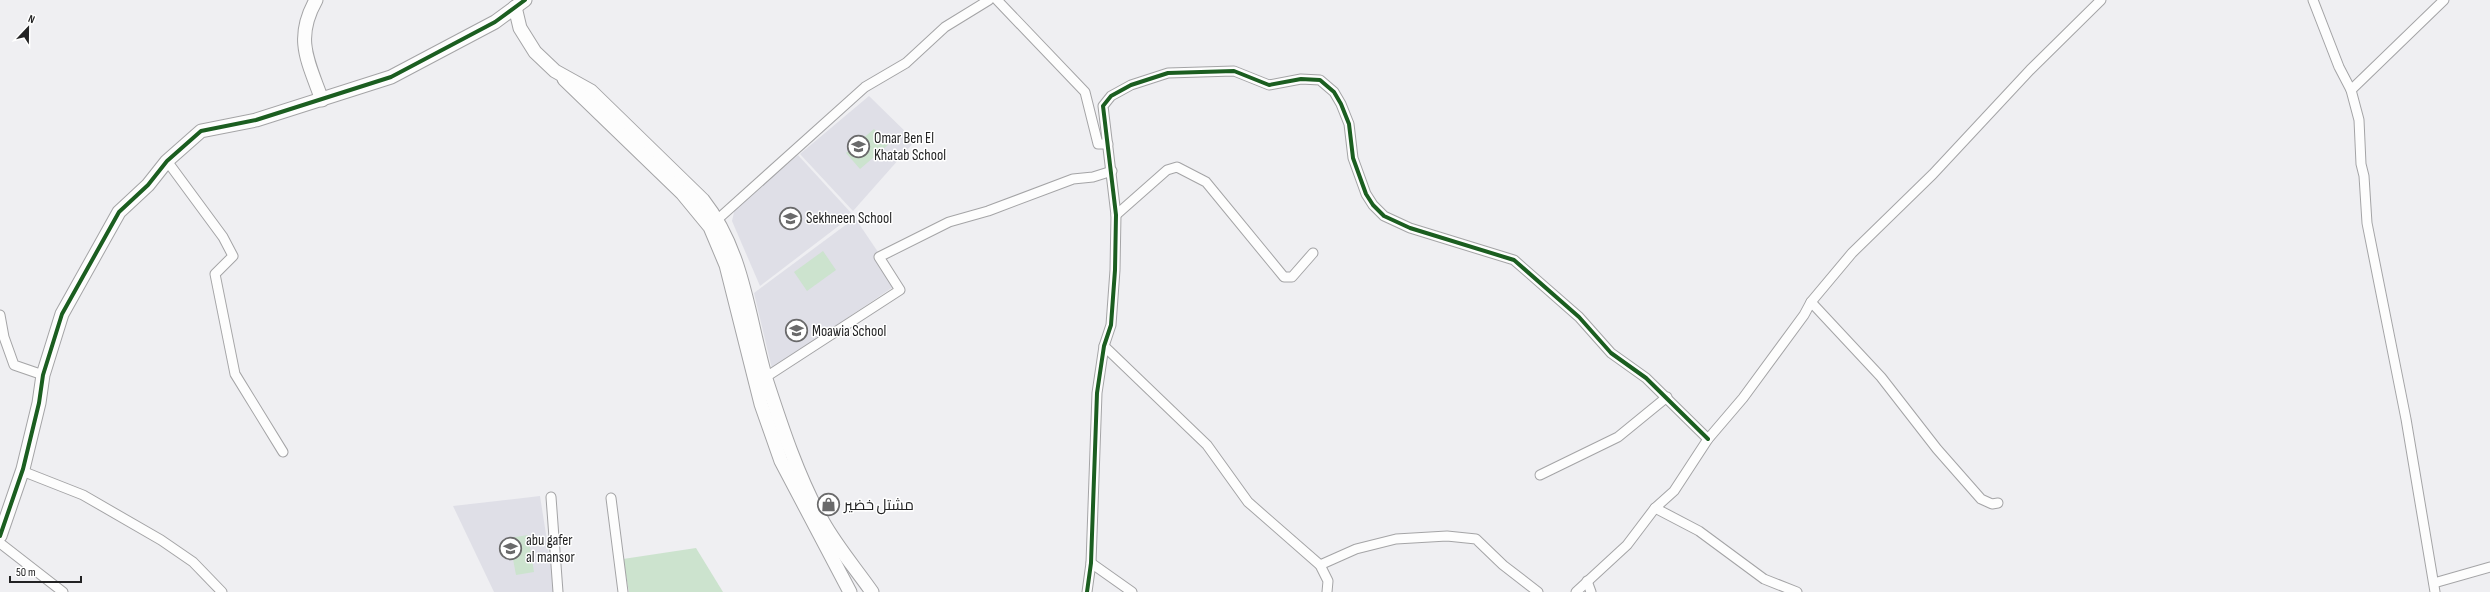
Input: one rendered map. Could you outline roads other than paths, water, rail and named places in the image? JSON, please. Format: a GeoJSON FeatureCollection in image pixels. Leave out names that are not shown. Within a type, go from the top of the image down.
{"type":"FeatureCollection","features":[{"type":"Feature","properties":{"kind":"main road"},"geometry":{"type":"LineString","coordinates":[[316,0],[306,19],[304,42],[322,100]]}},
{"type":"Feature","properties":{"kind":"main road"},"geometry":{"type":"LineString","coordinates":[[0,536],[22,470],[39,403],[43,375],[62,314],[119,212],[148,185],[167,161],[201,131],[256,120],[391,77],[495,22],[517,2]]}},
{"type":"Feature","properties":{"kind":"main road"},"geometry":{"type":"LineString","coordinates":[[517,2],[520,28],[526,40],[535,52],[561,75],[568,84],[682,193],[710,227],[726,265],[761,404],[781,461],[850,592]]}},
{"type":"Feature","properties":{"kind":"main road"},"geometry":{"type":"LineString","coordinates":[[561,75],[591,91],[703,200],[718,219],[737,261],[766,376],[790,450],[804,485],[836,543],[872,592]]}},
{"type":"Feature","properties":{"kind":"street"},"geometry":{"type":"LineString","coordinates":[[718,219],[865,87],[906,63],[945,27],[989,0]]}},
{"type":"Feature","properties":{"kind":"street"},"geometry":{"type":"LineString","coordinates":[[997,0],[1085,92],[1098,144],[1108,144]]}},
{"type":"Feature","properties":{"kind":"street"},"geometry":{"type":"LineString","coordinates":[[1576,592],[1627,546],[1655,508],[1674,491],[1708,439],[1743,398],[1804,315],[1811,302],[1852,254],[1933,174],[2030,70],[2101,0]]}},
{"type":"Feature","properties":{"kind":"street"},"geometry":{"type":"LineString","coordinates":[[2313,0],[2339,67],[2351,90],[2359,120],[2361,164],[2364,176],[2367,223],[2406,414],[2435,587],[2490,567]]}},
{"type":"Feature","properties":{"kind":"street"},"geometry":{"type":"LineString","coordinates":[[2351,90],[2444,0]]}},
{"type":"Feature","properties":{"kind":"street"},"geometry":{"type":"LineString","coordinates":[[1087,592],[1091,563],[1097,393],[1104,346],[1111,325],[1116,215],[1112,171],[1103,106],[1111,96],[1148,78],[1168,73],[1234,71],[1269,85],[1301,79],[1320,80],[1334,92],[1341,104],[1349,124],[1353,158],[1366,194],[1373,206],[1384,216],[1410,228],[1514,260],[1580,317],[1611,353],[1646,378],[1667,397],[1708,439]]}},
{"type":"Feature","properties":{"kind":"street"},"geometry":{"type":"LineString","coordinates":[[167,161],[223,237],[233,256],[215,274],[235,374],[283,452]]}},
{"type":"Feature","properties":{"kind":"street"},"geometry":{"type":"LineString","coordinates":[[1116,215],[1167,170],[1177,167],[1206,182],[1284,277],[1292,277],[1313,254]]}},
{"type":"Feature","properties":{"kind":"street"},"geometry":{"type":"LineString","coordinates":[[766,376],[900,290],[879,257],[949,222],[988,211],[1073,179],[1093,177],[1112,171]]}},
{"type":"Feature","properties":{"kind":"street"},"geometry":{"type":"LineString","coordinates":[[1811,302],[1881,377],[1937,449],[1981,499],[1992,504],[1998,503]]}},
{"type":"Feature","properties":{"kind":"street"},"geometry":{"type":"LineString","coordinates":[[0,315],[4,337],[14,366],[43,375]]}},
{"type":"Feature","properties":{"kind":"street"},"geometry":{"type":"LineString","coordinates":[[1104,346],[1208,445],[1248,502],[1320,565],[1328,581],[1328,592]]}},
{"type":"Feature","properties":{"kind":"street"},"geometry":{"type":"LineString","coordinates":[[1540,476],[1618,437],[1667,397]]}},
{"type":"Feature","properties":{"kind":"street"},"geometry":{"type":"LineString","coordinates":[[22,470],[83,495],[161,540],[193,562],[222,592]]}},
{"type":"Feature","properties":{"kind":"street"},"geometry":{"type":"LineString","coordinates":[[551,497],[558,592]]}},
{"type":"Feature","properties":{"kind":"street"},"geometry":{"type":"LineString","coordinates":[[612,498],[623,592]]}},
{"type":"Feature","properties":{"kind":"street"},"geometry":{"type":"LineString","coordinates":[[1655,508],[1699,531],[1764,579],[1797,592]]}},
{"type":"Feature","properties":{"kind":"street"},"geometry":{"type":"LineString","coordinates":[[1320,565],[1356,549],[1396,540],[1447,536],[1476,539],[1503,565],[1538,592]]}},
{"type":"Feature","properties":{"kind":"street"},"geometry":{"type":"LineString","coordinates":[[0,543],[63,592]]}},
{"type":"Feature","properties":{"kind":"street"},"geometry":{"type":"LineString","coordinates":[[1091,563],[1132,592]]}},
{"type":"Feature","properties":{"kind":"street"},"geometry":{"type":"LineString","coordinates":[[1587,581],[1591,592]]}},
{"type":"Feature","properties":{"kind":"place","name":"Omar Ben El Khatab School"},"geometry":{"type":"Point","coordinates":[859,147]}},
{"type":"Feature","properties":{"kind":"place","name":"Sekhneen School"},"geometry":{"type":"Point","coordinates":[791,218]}},
{"type":"Feature","properties":{"kind":"place","name":"Moawia School"},"geometry":{"type":"Point","coordinates":[796,331]}},
{"type":"Feature","properties":{"kind":"place","name":"مشتل خضير"},"geometry":{"type":"Point","coordinates":[828,505]}},
{"type":"Feature","properties":{"kind":"place","name":"abu gafer al mansor"},"geometry":{"type":"Point","coordinates":[511,549]}}]}
